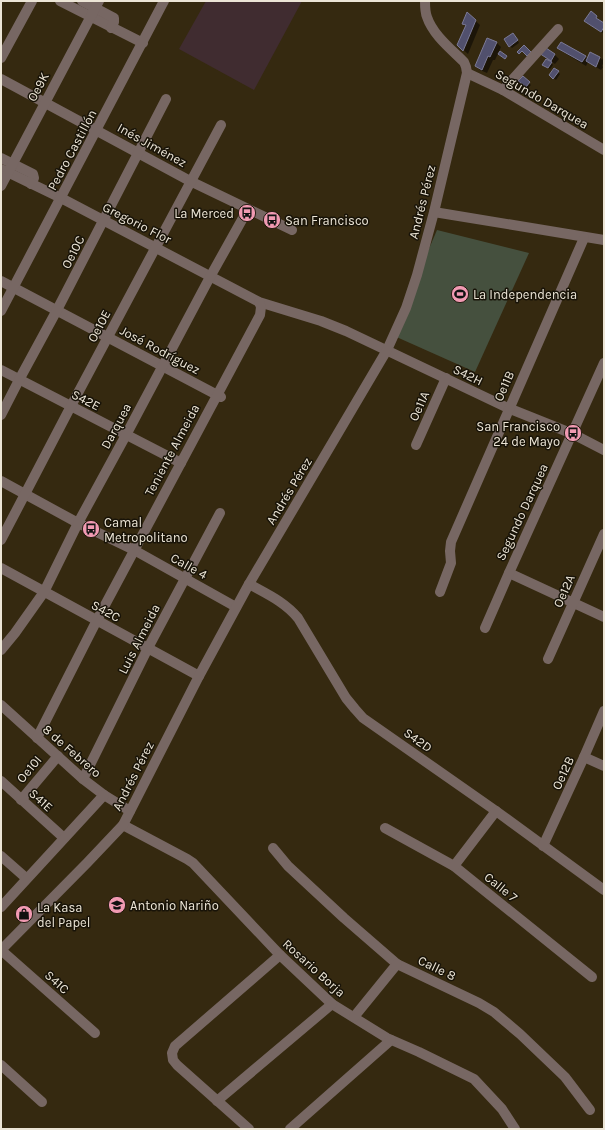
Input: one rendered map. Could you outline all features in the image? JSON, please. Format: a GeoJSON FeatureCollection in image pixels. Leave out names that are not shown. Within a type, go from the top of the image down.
{"type":"FeatureCollection","features":[{"type":"Feature","properties":{"kind":"street"},"geometry":{"type":"LineString","coordinates":[[1,58],[32,1]]}},
{"type":"Feature","properties":{"kind":"street"},"geometry":{"type":"LineString","coordinates":[[82,1],[97,4],[114,18],[111,28]]}},
{"type":"Feature","properties":{"kind":"street","name":"Pedro Castillón"},"geometry":{"type":"LineString","coordinates":[[1,311],[164,1]]}},
{"type":"Feature","properties":{"kind":"street"},"geometry":{"type":"LineString","coordinates":[[425,1],[426,16],[429,22],[441,39],[464,62],[466,73]]}},
{"type":"Feature","properties":{"kind":"street"},"geometry":{"type":"LineString","coordinates":[[65,2],[90,17],[143,43]]}},
{"type":"Feature","properties":{"kind":"street","name":"Oe9K"},"geometry":{"type":"LineString","coordinates":[[1,186],[7,169],[45,102],[97,4]]}},
{"type":"Feature","properties":{"kind":"street"},"geometry":{"type":"LineString","coordinates":[[503,90],[558,29]]}},
{"type":"Feature","properties":{"kind":"street","name":"Segundo Darquea"},"geometry":{"type":"LineString","coordinates":[[466,73],[503,90],[604,150]]}},
{"type":"Feature","properties":{"kind":"street","name":"Andrés Pérez"},"geometry":{"type":"LineString","coordinates":[[2,947],[87,863],[123,824],[236,607],[387,350],[406,308],[417,275],[434,212],[466,73]]}},
{"type":"Feature","properties":{"kind":"street","name":"Inés Jiménez"},"geometry":{"type":"LineString","coordinates":[[1,79],[190,181],[292,230]]}},
{"type":"Feature","properties":{"kind":"street","name":"Oe10C"},"geometry":{"type":"LineString","coordinates":[[1,415],[166,99]]}},
{"type":"Feature","properties":{"kind":"street","name":"Oe10E"},"geometry":{"type":"LineString","coordinates":[[1,540],[221,125]]}},
{"type":"Feature","properties":{"kind":"street","name":"Gregorio Flor"},"geometry":{"type":"LineString","coordinates":[[1,158],[7,169],[32,184],[156,247],[259,302]]}},
{"type":"Feature","properties":{"kind":"street","name":"Darquea"},"geometry":{"type":"LineString","coordinates":[[1,650],[44,592],[78,523],[210,277],[248,210]]}},
{"type":"Feature","properties":{"kind":"street"},"geometry":{"type":"LineString","coordinates":[[434,212],[584,238],[604,240]]}},
{"type":"Feature","properties":{"kind":"street","name":"Oe11B"},"geometry":{"type":"LineString","coordinates":[[440,592],[451,563],[450,551],[452,542],[508,408],[584,238]]}},
{"type":"Feature","properties":{"kind":"street","name":"José Rodríguez"},"geometry":{"type":"LineString","coordinates":[[1,281],[219,396]]}},
{"type":"Feature","properties":{"kind":"street","name":"S42H"},"geometry":{"type":"LineString","coordinates":[[259,302],[321,321],[346,331],[508,408],[572,434],[604,450]]}},
{"type":"Feature","properties":{"kind":"street","name":"Teniente Almeida"},"geometry":{"type":"LineString","coordinates":[[37,738],[134,550],[219,396],[260,315],[261,307],[259,302]]}},
{"type":"Feature","properties":{"kind":"street","name":"Segundo Darquea"},"geometry":{"type":"LineString","coordinates":[[485,628],[604,363]]}},
{"type":"Feature","properties":{"kind":"street","name":"S42E"},"geometry":{"type":"LineString","coordinates":[[1,370],[181,463]]}},
{"type":"Feature","properties":{"kind":"street","name":"Oe11A"},"geometry":{"type":"LineString","coordinates":[[416,445],[446,378]]}},
{"type":"Feature","properties":{"kind":"street","name":"Calle 4"},"geometry":{"type":"LineString","coordinates":[[1,481],[78,523],[134,550],[236,607]]}},
{"type":"Feature","properties":{"kind":"street","name":"Luis Almeida"},"geometry":{"type":"LineString","coordinates":[[83,779],[148,648],[220,513]]}},
{"type":"Feature","properties":{"kind":"street","name":"Oe12A"},"geometry":{"type":"LineString","coordinates":[[548,659],[604,534]]}},
{"type":"Feature","properties":{"kind":"street","name":"S42C"},"geometry":{"type":"LineString","coordinates":[[1,568],[199,676]]}},
{"type":"Feature","properties":{"kind":"street"},"geometry":{"type":"LineString","coordinates":[[509,573],[604,617]]}},
{"type":"Feature","properties":{"kind":"street","name":"S42D"},"geometry":{"type":"LineString","coordinates":[[249,584],[284,603],[292,610],[346,698],[363,718],[496,811],[604,890]]}},
{"type":"Feature","properties":{"kind":"street","name":"8 de Febrero"},"geometry":{"type":"LineString","coordinates":[[1,705],[83,779],[104,795],[130,811]]}},
{"type":"Feature","properties":{"kind":"street","name":"Oe12B"},"geometry":{"type":"LineString","coordinates":[[543,846],[604,711]]}},
{"type":"Feature","properties":{"kind":"street","name":"Oe10I"},"geometry":{"type":"LineString","coordinates":[[21,800],[58,756]]}},
{"type":"Feature","properties":{"kind":"street"},"geometry":{"type":"LineString","coordinates":[[584,757],[604,766]]}},
{"type":"Feature","properties":{"kind":"street","name":"S41E"},"geometry":{"type":"LineString","coordinates":[[1,781],[64,838]]}},
{"type":"Feature","properties":{"kind":"street"},"geometry":{"type":"LineString","coordinates":[[1,906],[104,795]]}},
{"type":"Feature","properties":{"kind":"street"},"geometry":{"type":"LineString","coordinates":[[454,866],[496,811]]}},
{"type":"Feature","properties":{"kind":"street","name":"Rosario Borja"},"geometry":{"type":"LineString","coordinates":[[123,824],[193,863],[280,956],[332,1004],[391,1040],[474,1079],[502,1109],[515,1129]]}},
{"type":"Feature","properties":{"kind":"street","name":"Calle 7"},"geometry":{"type":"LineString","coordinates":[[385,828],[454,866],[592,977]]}},
{"type":"Feature","properties":{"kind":"street","name":"Calle 8"},"geometry":{"type":"LineString","coordinates":[[273,848],[288,866],[344,918],[397,964],[479,1003],[494,1012],[566,1077],[590,1110]]}},
{"type":"Feature","properties":{"kind":"street"},"geometry":{"type":"LineString","coordinates":[[1,856],[26,878]]}},
{"type":"Feature","properties":{"kind":"street","name":"S41C"},"geometry":{"type":"LineString","coordinates":[[2,947],[95,1033]]}},
{"type":"Feature","properties":{"kind":"street"},"geometry":{"type":"LineString","coordinates":[[249,1129],[177,1065],[173,1060],[172,1053],[175,1046],[280,956]]}},
{"type":"Feature","properties":{"kind":"street"},"geometry":{"type":"LineString","coordinates":[[354,1017],[397,964]]}},
{"type":"Feature","properties":{"kind":"street"},"geometry":{"type":"LineString","coordinates":[[217,1100],[332,1004]]}},
{"type":"Feature","properties":{"kind":"street"},"geometry":{"type":"LineString","coordinates":[[290,1129],[391,1040]]}},
{"type":"Feature","properties":{"kind":"street"},"geometry":{"type":"LineString","coordinates":[[1,1065],[42,1102]]}},
{"type":"Feature","properties":{"kind":"shaded area"},"geometry":{"type":"Polygon","coordinates":[[[206,1],[302,1],[254,90],[179,49],[206,1]]]}},
{"type":"Feature","properties":{"kind":"green space","name":"La Independencia"},"geometry":{"type":"Polygon","coordinates":[[[437,230],[529,253],[475,372],[392,335],[437,230]]]}},
{"type":"Feature","properties":{"kind":"building"},"geometry":{"type":"Polygon","coordinates":[[[591,11],[597,16],[596,18],[604,23],[604,27],[601,32],[584,21],[591,11]]]}},
{"type":"Feature","properties":{"kind":"building"},"geometry":{"type":"Polygon","coordinates":[[[467,12],[476,20],[463,51],[457,45],[466,25],[462,24],[467,12]]]}},
{"type":"Feature","properties":{"kind":"building"},"geometry":{"type":"Polygon","coordinates":[[[513,33],[518,40],[509,47],[504,39],[513,33]]]}},
{"type":"Feature","properties":{"kind":"building"},"geometry":{"type":"Polygon","coordinates":[[[487,38],[497,42],[490,57],[488,56],[482,70],[475,66],[487,38]]]}},
{"type":"Feature","properties":{"kind":"building"},"geometry":{"type":"Polygon","coordinates":[[[561,42],[586,56],[582,62],[557,48],[561,42]]]}},
{"type":"Feature","properties":{"kind":"building"},"geometry":{"type":"Polygon","coordinates":[[[524,45],[531,52],[527,56],[522,51],[519,54],[517,52],[524,45]]]}},
{"type":"Feature","properties":{"kind":"building"},"geometry":{"type":"Polygon","coordinates":[[[543,46],[555,54],[551,61],[539,53],[543,46]]]}},
{"type":"Feature","properties":{"kind":"building"},"geometry":{"type":"Polygon","coordinates":[[[500,51],[507,56],[505,59],[498,54],[500,51]]]}},
{"type":"Feature","properties":{"kind":"building"},"geometry":{"type":"Polygon","coordinates":[[[590,52],[600,57],[596,67],[586,61],[590,52]]]}},
{"type":"Feature","properties":{"kind":"building"},"geometry":{"type":"Polygon","coordinates":[[[546,59],[552,62],[548,68],[542,65],[546,59]]]}},
{"type":"Feature","properties":{"kind":"building"},"geometry":{"type":"Polygon","coordinates":[[[554,68],[559,71],[553,79],[549,75],[554,68]]]}},
{"type":"Feature","properties":{"kind":"building"},"geometry":{"type":"Polygon","coordinates":[[[523,76],[530,82],[526,87],[518,81],[523,76]]]}},
{"type":"Feature","properties":{"kind":"place","name":"La Merced"},"geometry":{"type":"Point","coordinates":[247,213]}},
{"type":"Feature","properties":{"kind":"place","name":"San Francisco"},"geometry":{"type":"Point","coordinates":[272,220]}},
{"type":"Feature","properties":{"kind":"place","name":"La Independencia"},"geometry":{"type":"Point","coordinates":[460,294]}},
{"type":"Feature","properties":{"kind":"place","name":"San Francisco 24 de Mayo"},"geometry":{"type":"Point","coordinates":[573,433]}},
{"type":"Feature","properties":{"kind":"place","name":"Camal Metropolitano"},"geometry":{"type":"Point","coordinates":[91,529]}},
{"type":"Feature","properties":{"kind":"place","name":"Antonio Nariño"},"geometry":{"type":"Point","coordinates":[117,905]}},
{"type":"Feature","properties":{"kind":"place","name":"La Kasa del Papel"},"geometry":{"type":"Point","coordinates":[24,914]}}]}
